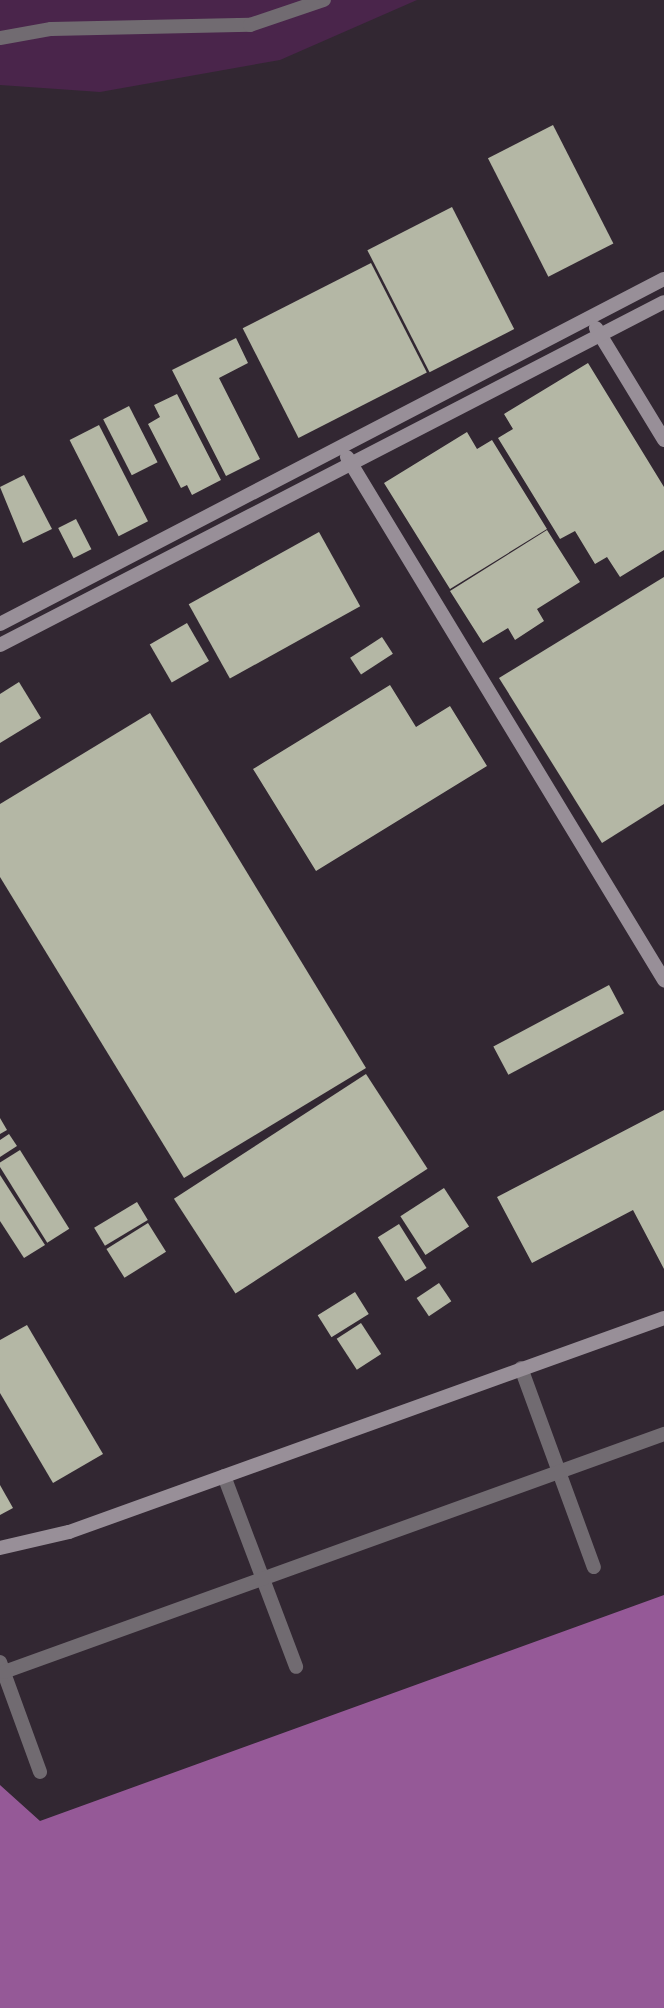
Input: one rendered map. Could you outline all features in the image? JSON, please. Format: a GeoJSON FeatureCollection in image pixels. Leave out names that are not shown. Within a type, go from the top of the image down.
{"type":"FeatureCollection","features":[{"type":"Feature","properties":{"kind":"street"},"geometry":{"type":"LineString","coordinates":[[0,38],[51,29],[250,25],[324,0]]}},
{"type":"Feature","properties":{"kind":"street"},"geometry":{"type":"LineString","coordinates":[[0,624],[664,279]]}},
{"type":"Feature","properties":{"kind":"street"},"geometry":{"type":"LineString","coordinates":[[0,645],[664,302]]}},
{"type":"Feature","properties":{"kind":"street"},"geometry":{"type":"LineString","coordinates":[[590,317],[664,440]]}},
{"type":"Feature","properties":{"kind":"street"},"geometry":{"type":"LineString","coordinates":[[342,447],[664,980]]}},
{"type":"Feature","properties":{"kind":"street"},"geometry":{"type":"LineString","coordinates":[[0,1548],[69,1532],[664,1318]]}},
{"type":"Feature","properties":{"kind":"street"},"geometry":{"type":"LineString","coordinates":[[521,1368],[594,1567]]}},
{"type":"Feature","properties":{"kind":"street"},"geometry":{"type":"LineString","coordinates":[[40,1772],[2,1667],[263,1578],[664,1434]]}},
{"type":"Feature","properties":{"kind":"street"},"geometry":{"type":"LineString","coordinates":[[224,1476],[296,1667]]}},
{"type":"Feature","properties":{"kind":"shaded area"},"geometry":{"type":"Polygon","coordinates":[[[0,0],[417,0],[280,60],[100,92],[0,85],[0,0]]]}},
{"type":"Feature","properties":{"kind":"shaded area"},"geometry":{"type":"Polygon","coordinates":[[[664,1595],[664,2008],[0,2008],[0,1785],[40,1821],[664,1595]]]}},
{"type":"Feature","properties":{"kind":"building"},"geometry":{"type":"Polygon","coordinates":[[[553,125],[613,244],[548,277],[488,158],[553,125]]]}},
{"type":"Feature","properties":{"kind":"building"},"geometry":{"type":"Polygon","coordinates":[[[452,207],[514,329],[430,372],[367,250],[452,207]]]}},
{"type":"Feature","properties":{"kind":"building"},"geometry":{"type":"Polygon","coordinates":[[[371,263],[427,373],[299,438],[243,328],[371,263]]]}},
{"type":"Feature","properties":{"kind":"building"},"geometry":{"type":"Polygon","coordinates":[[[236,338],[248,363],[219,378],[260,459],[226,476],[172,370],[236,338]]]}},
{"type":"Feature","properties":{"kind":"building"},"geometry":{"type":"Polygon","coordinates":[[[588,363],[664,487],[664,550],[620,577],[607,557],[595,564],[575,531],[560,539],[498,438],[513,429],[504,414],[588,363]]]}},
{"type":"Feature","properties":{"kind":"building"},"geometry":{"type":"Polygon","coordinates":[[[177,394],[221,480],[192,495],[187,485],[181,488],[148,424],[160,417],[154,405],[177,394]]]}},
{"type":"Feature","properties":{"kind":"building"},"geometry":{"type":"Polygon","coordinates":[[[129,406],[158,462],[132,475],[103,419],[129,406]]]}},
{"type":"Feature","properties":{"kind":"building"},"geometry":{"type":"Polygon","coordinates":[[[99,425],[148,521],[119,536],[70,440],[99,425]]]}},
{"type":"Feature","properties":{"kind":"building"},"geometry":{"type":"Polygon","coordinates":[[[467,432],[477,449],[492,440],[547,529],[450,589],[384,483],[467,432]]]}},
{"type":"Feature","properties":{"kind":"building"},"geometry":{"type":"Polygon","coordinates":[[[24,475],[52,529],[23,543],[0,487],[24,475]]]}},
{"type":"Feature","properties":{"kind":"building"},"geometry":{"type":"Polygon","coordinates":[[[76,519],[91,549],[74,558],[58,528],[76,519]]]}},
{"type":"Feature","properties":{"kind":"building"},"geometry":{"type":"Polygon","coordinates":[[[547,530],[580,582],[537,609],[544,621],[515,640],[508,628],[483,643],[450,591],[547,530]]]}},
{"type":"Feature","properties":{"kind":"building"},"geometry":{"type":"Polygon","coordinates":[[[319,532],[360,606],[230,679],[189,604],[319,532]]]}},
{"type":"Feature","properties":{"kind":"building"},"geometry":{"type":"Polygon","coordinates":[[[664,577],[664,804],[602,843],[499,678],[664,577]]]}},
{"type":"Feature","properties":{"kind":"building"},"geometry":{"type":"Polygon","coordinates":[[[187,623],[209,661],[172,683],[150,644],[187,623]]]}},
{"type":"Feature","properties":{"kind":"building"},"geometry":{"type":"Polygon","coordinates":[[[382,637],[393,654],[361,674],[350,658],[382,637]]]}},
{"type":"Feature","properties":{"kind":"building"},"geometry":{"type":"Polygon","coordinates":[[[19,682],[41,718],[0,743],[0,694],[19,682]]]}},
{"type":"Feature","properties":{"kind":"building"},"geometry":{"type":"Polygon","coordinates":[[[390,685],[416,727],[450,706],[487,766],[316,871],[253,769],[390,685]]]}},
{"type":"Feature","properties":{"kind":"building"},"geometry":{"type":"Polygon","coordinates":[[[150,713],[366,1068],[184,1178],[0,877],[0,804],[150,713]]]}},
{"type":"Feature","properties":{"kind":"building"},"geometry":{"type":"Polygon","coordinates":[[[609,985],[624,1013],[508,1075],[493,1047],[609,985]]]}},
{"type":"Feature","properties":{"kind":"building"},"geometry":{"type":"Polygon","coordinates":[[[366,1074],[428,1169],[235,1293],[174,1199],[366,1074]]]}},
{"type":"Feature","properties":{"kind":"building"},"geometry":{"type":"Polygon","coordinates":[[[664,1110],[664,1269],[633,1210],[532,1263],[497,1197],[664,1110]]]}},
{"type":"Feature","properties":{"kind":"building"},"geometry":{"type":"Polygon","coordinates":[[[0,1118],[7,1130],[0,1134],[0,1118]]]}},
{"type":"Feature","properties":{"kind":"building"},"geometry":{"type":"Polygon","coordinates":[[[9,1134],[17,1146],[0,1157],[0,1140],[9,1134]]]}},
{"type":"Feature","properties":{"kind":"building"},"geometry":{"type":"Polygon","coordinates":[[[20,1150],[69,1229],[47,1243],[0,1167],[0,1162],[20,1150]]]}},
{"type":"Feature","properties":{"kind":"building"},"geometry":{"type":"Polygon","coordinates":[[[0,1175],[45,1245],[24,1258],[0,1221],[0,1175]]]}},
{"type":"Feature","properties":{"kind":"building"},"geometry":{"type":"Polygon","coordinates":[[[444,1188],[469,1227],[425,1255],[400,1216],[444,1188]]]}},
{"type":"Feature","properties":{"kind":"building"},"geometry":{"type":"Polygon","coordinates":[[[137,1202],[148,1220],[105,1246],[94,1228],[137,1202]]]}},
{"type":"Feature","properties":{"kind":"building"},"geometry":{"type":"Polygon","coordinates":[[[148,1223],[166,1252],[124,1278],[106,1249],[148,1223]]]}},
{"type":"Feature","properties":{"kind":"building"},"geometry":{"type":"Polygon","coordinates":[[[399,1224],[427,1268],[405,1281],[378,1237],[399,1224]]]}},
{"type":"Feature","properties":{"kind":"building"},"geometry":{"type":"Polygon","coordinates":[[[439,1283],[451,1301],[429,1316],[417,1298],[439,1283]]]}},
{"type":"Feature","properties":{"kind":"building"},"geometry":{"type":"Polygon","coordinates":[[[355,1292],[369,1314],[331,1337],[318,1315],[355,1292]]]}},
{"type":"Feature","properties":{"kind":"building"},"geometry":{"type":"Polygon","coordinates":[[[361,1323],[381,1354],[357,1370],[337,1339],[361,1323]]]}},
{"type":"Feature","properties":{"kind":"building"},"geometry":{"type":"Polygon","coordinates":[[[27,1325],[103,1454],[53,1483],[0,1393],[0,1340],[27,1325]]]}},
{"type":"Feature","properties":{"kind":"building"},"geometry":{"type":"Polygon","coordinates":[[[0,1485],[13,1508],[0,1515],[0,1485]]]}}]}
